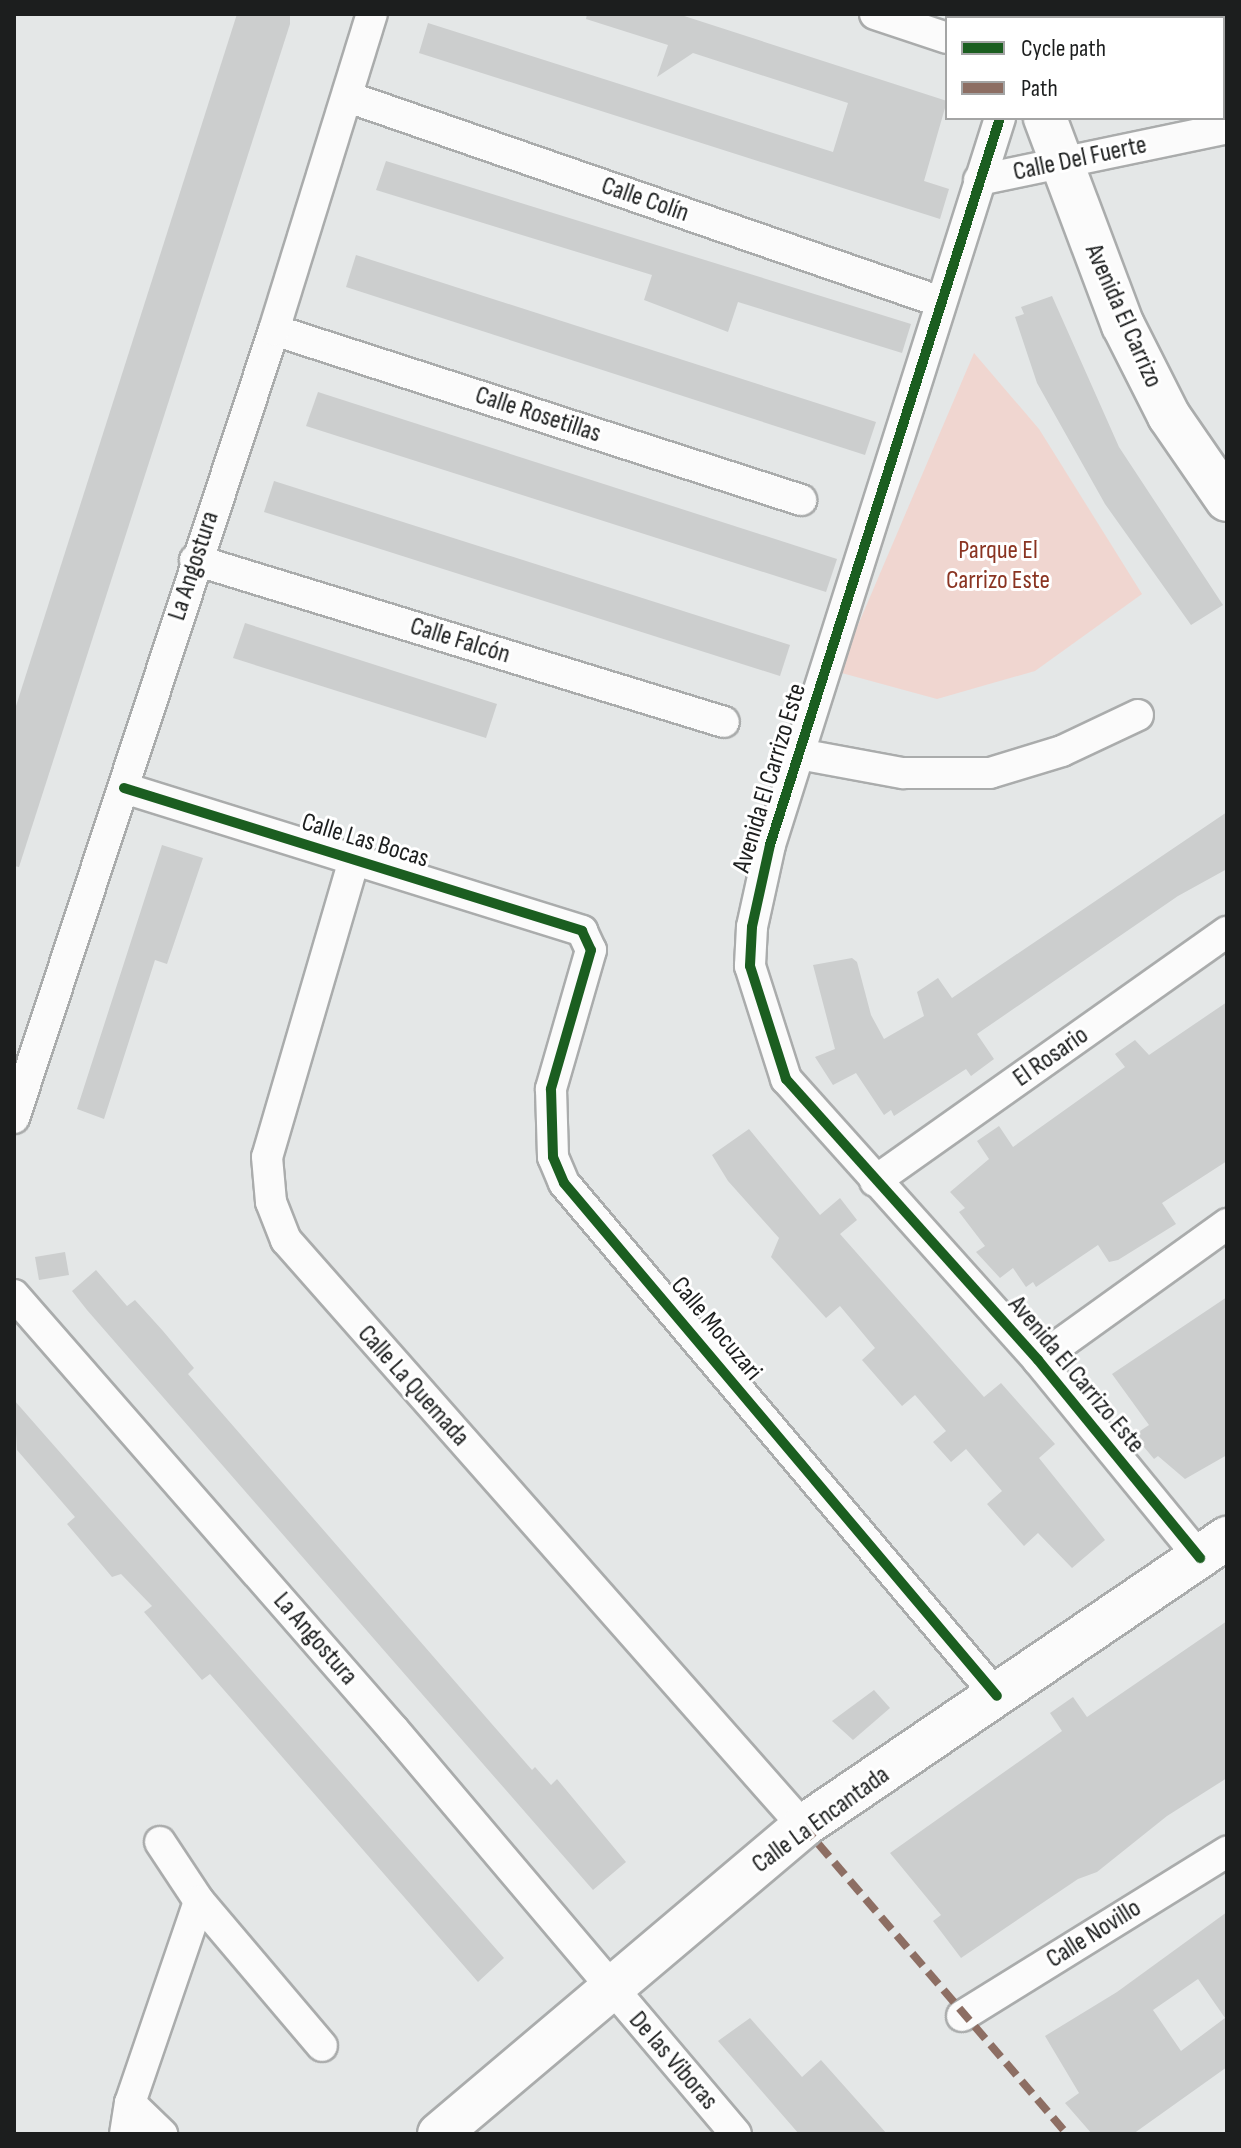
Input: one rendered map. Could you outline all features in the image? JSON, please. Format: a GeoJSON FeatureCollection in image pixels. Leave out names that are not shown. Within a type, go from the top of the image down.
{"type":"FeatureCollection","features":[{"type":"Feature","properties":{"kind":"street","name":"La Angostura"},"geometry":{"type":"LineString","coordinates":[[14,1118],[124,788],[195,560],[274,330],[372,14]]}},
{"type":"Feature","properties":{"kind":"street"},"geometry":{"type":"LineString","coordinates":[[875,14],[945,37]]}},
{"type":"Feature","properties":{"kind":"street","name":"Calle Colín"},"geometry":{"type":"LineString","coordinates":[[348,97],[941,302]]}},
{"type":"Feature","properties":{"kind":"street","name":"Avenida El Carrizo Este"},"geometry":{"type":"LineString","coordinates":[[999,120],[760,886],[750,966],[786,1079],[875,1181],[1213,1548]]}},
{"type":"Feature","properties":{"kind":"street","name":"Avenida El Carrizo"},"geometry":{"type":"LineString","coordinates":[[1046,120],[1123,325],[1169,416],[1227,500]]}},
{"type":"Feature","properties":{"kind":"street","name":"Calle Del Fuerte"},"geometry":{"type":"LineString","coordinates":[[979,180],[1227,128]]}},
{"type":"Feature","properties":{"kind":"street","name":"Calle Rosetillas"},"geometry":{"type":"LineString","coordinates":[[274,330],[801,500]]}},
{"type":"Feature","properties":{"kind":"street","name":"Calle Falcón"},"geometry":{"type":"LineString","coordinates":[[195,560],[724,722]]}},
{"type":"Feature","properties":{"kind":"street"},"geometry":{"type":"LineString","coordinates":[[799,754],[903,773],[990,773],[1062,751],[1138,715]]}},
{"type":"Feature","properties":{"kind":"street","name":"Calle Las Bocas"},"geometry":{"type":"LineString","coordinates":[[124,788],[582,931],[589,940]]}},
{"type":"Feature","properties":{"kind":"street","name":"Calle La Quemada"},"geometry":{"type":"LineString","coordinates":[[354,860],[267,1157],[271,1202],[286,1240],[803,1826]]}},
{"type":"Feature","properties":{"kind":"street","name":"El Rosario"},"geometry":{"type":"LineString","coordinates":[[875,1181],[1227,932]]}},
{"type":"Feature","properties":{"kind":"street","name":"Calle Mocuzari"},"geometry":{"type":"LineString","coordinates":[[589,940],[551,1089],[553,1157],[564,1183],[997,1696]]}},
{"type":"Feature","properties":{"kind":"street"},"geometry":{"type":"LineString","coordinates":[[1038,1360],[1227,1224]]}},
{"type":"Feature","properties":{"kind":"street","name":"La Angostura"},"geometry":{"type":"LineString","coordinates":[[14,1295],[394,1730],[610,1989]]}},
{"type":"Feature","properties":{"kind":"street","name":"Calle La Encantada"},"geometry":{"type":"LineString","coordinates":[[439,2134],[803,1826],[1213,1548]]}},
{"type":"Feature","properties":{"kind":"street"},"geometry":{"type":"LineString","coordinates":[[160,1842],[199,1901],[322,2046]]}},
{"type":"Feature","properties":{"kind":"street","name":"Calle Novillo"},"geometry":{"type":"LineString","coordinates":[[962,2016],[1227,1852]]}},
{"type":"Feature","properties":{"kind":"street"},"geometry":{"type":"LineString","coordinates":[[125,2134],[130,2103],[199,1901]]}},
{"type":"Feature","properties":{"kind":"street","name":"De las Viboras"},"geometry":{"type":"LineString","coordinates":[[610,1989],[736,2134]]}},
{"type":"Feature","properties":{"kind":"street"},"geometry":{"type":"LineString","coordinates":[[130,2103],[162,2134]]}},
{"type":"Feature","properties":{"kind":"green space","name":"Parque El Carrizo Este"},"geometry":{"type":"Polygon","coordinates":[[[974,353],[1039,429],[1142,594],[1035,671],[937,699],[838,672],[974,353]]]}},
{"type":"Feature","properties":{"kind":"building"},"geometry":{"type":"Polygon","coordinates":[[[237,14],[290,14],[290,24],[19,867],[14,866],[16,706],[237,14]]]}},
{"type":"Feature","properties":{"kind":"building"},"geometry":{"type":"Polygon","coordinates":[[[587,14],[678,14],[945,100],[924,181],[949,189],[940,219],[419,53],[428,23],[833,152],[848,103],[693,53],[657,77],[668,45],[586,19],[587,14]]]}},
{"type":"Feature","properties":{"kind":"building"},"geometry":{"type":"Polygon","coordinates":[[[386,161],[911,324],[902,353],[738,302],[728,332],[644,300],[652,275],[376,190],[386,161]]]}},
{"type":"Feature","properties":{"kind":"building"},"geometry":{"type":"Polygon","coordinates":[[[356,255],[876,422],[865,455],[346,287],[356,255]]]}},
{"type":"Feature","properties":{"kind":"building"},"geometry":{"type":"Polygon","coordinates":[[[1052,296],[1119,447],[1223,605],[1191,625],[1105,504],[1037,383],[1015,317],[1024,314],[1021,307],[1052,296]]]}},
{"type":"Feature","properties":{"kind":"building"},"geometry":{"type":"Polygon","coordinates":[[[318,392],[837,559],[826,592],[306,426],[318,392]]]}},
{"type":"Feature","properties":{"kind":"building"},"geometry":{"type":"Polygon","coordinates":[[[274,481],[790,645],[780,676],[264,512],[274,481]]]}},
{"type":"Feature","properties":{"kind":"building"},"geometry":{"type":"Polygon","coordinates":[[[245,623],[497,704],[486,738],[233,658],[245,623]]]}},
{"type":"Feature","properties":{"kind":"building"},"geometry":{"type":"Polygon","coordinates":[[[1227,812],[1227,869],[1178,896],[977,1034],[994,1059],[971,1076],[966,1069],[894,1116],[891,1110],[884,1115],[856,1073],[833,1085],[815,1057],[835,1049],[813,965],[852,958],[857,962],[871,1015],[884,1039],[924,1016],[917,992],[938,978],[952,998],[1227,812]]]}},
{"type":"Feature","properties":{"kind":"building"},"geometry":{"type":"Polygon","coordinates":[[[162,845],[203,858],[167,964],[155,960],[104,1119],[77,1109],[162,845]]]}},
{"type":"Feature","properties":{"kind":"building"},"geometry":{"type":"Polygon","coordinates":[[[1227,1002],[1227,1161],[1162,1203],[1176,1224],[1118,1260],[1109,1262],[1098,1245],[1036,1287],[1033,1282],[1026,1287],[1013,1268],[1000,1278],[976,1252],[985,1246],[959,1212],[965,1208],[950,1192],[989,1159],[977,1141],[999,1126],[1013,1147],[1125,1067],[1115,1054],[1135,1040],[1149,1055],[1227,1002]]]}},
{"type":"Feature","properties":{"kind":"building"},"geometry":{"type":"Polygon","coordinates":[[[749,1129],[820,1215],[840,1198],[857,1220],[840,1234],[984,1397],[1001,1383],[1055,1444],[1039,1458],[1105,1540],[1072,1568],[1038,1533],[1024,1546],[987,1504],[1002,1491],[966,1449],[951,1462],[933,1442],[946,1431],[915,1395],[902,1406],[862,1360],[875,1348],[840,1306],[826,1318],[771,1257],[779,1238],[728,1181],[712,1155],[749,1129]]]}},
{"type":"Feature","properties":{"kind":"building"},"geometry":{"type":"Polygon","coordinates":[[[65,1252],[69,1275],[39,1280],[35,1257],[65,1252]]]}},
{"type":"Feature","properties":{"kind":"building"},"geometry":{"type":"Polygon","coordinates":[[[96,1270],[127,1306],[135,1300],[163,1331],[194,1368],[188,1374],[491,1723],[532,1770],[535,1767],[551,1785],[557,1779],[626,1862],[593,1890],[87,1310],[72,1291],[96,1270]]]}},
{"type":"Feature","properties":{"kind":"building"},"geometry":{"type":"Polygon","coordinates":[[[1227,1297],[1227,1455],[1185,1479],[1158,1456],[1154,1459],[1134,1435],[1149,1425],[1112,1374],[1227,1297]]]}},
{"type":"Feature","properties":{"kind":"building"},"geometry":{"type":"Polygon","coordinates":[[[14,1400],[504,1958],[478,1982],[210,1674],[202,1680],[144,1612],[152,1606],[121,1574],[112,1577],[67,1524],[75,1517],[17,1450],[14,1400]]]}},
{"type":"Feature","properties":{"kind":"building"},"geometry":{"type":"Polygon","coordinates":[[[1227,1621],[1227,1778],[1167,1816],[1097,1872],[1078,1879],[961,1958],[933,1921],[941,1915],[890,1853],[1062,1731],[1050,1713],[1073,1697],[1087,1717],[1227,1621]]]}},
{"type":"Feature","properties":{"kind":"building"},"geometry":{"type":"Polygon","coordinates":[[[874,1690],[890,1708],[853,1740],[832,1721],[874,1690]]]}},
{"type":"Feature","properties":{"kind":"building"},"geometry":{"type":"Polygon","coordinates":[[[1227,1912],[1227,2067],[1133,2134],[1092,2134],[1065,2103],[1079,2093],[1045,2036],[1117,1992],[1227,1912]],[[1198,1979],[1153,2010],[1181,2051],[1225,2018],[1198,1979]]]}},
{"type":"Feature","properties":{"kind":"building"},"geometry":{"type":"Polygon","coordinates":[[[750,2018],[802,2077],[821,2060],[887,2134],[799,2134],[718,2041],[750,2018]]]}},
{"type":"Feature","properties":{"kind":"marked path"},"geometry":{"type":"LineString","coordinates":[[803,1826],[1067,2134]]}},
{"type":"Feature","properties":{"kind":"cycle path"},"geometry":{"type":"LineString","coordinates":[[999,120],[770,845],[752,927],[750,966],[786,1079],[1038,1360],[1200,1558]]}},
{"type":"Feature","properties":{"kind":"cycle path"},"geometry":{"type":"LineString","coordinates":[[124,788],[582,931],[591,950],[551,1089],[553,1157],[564,1183],[997,1696]]}}]}
